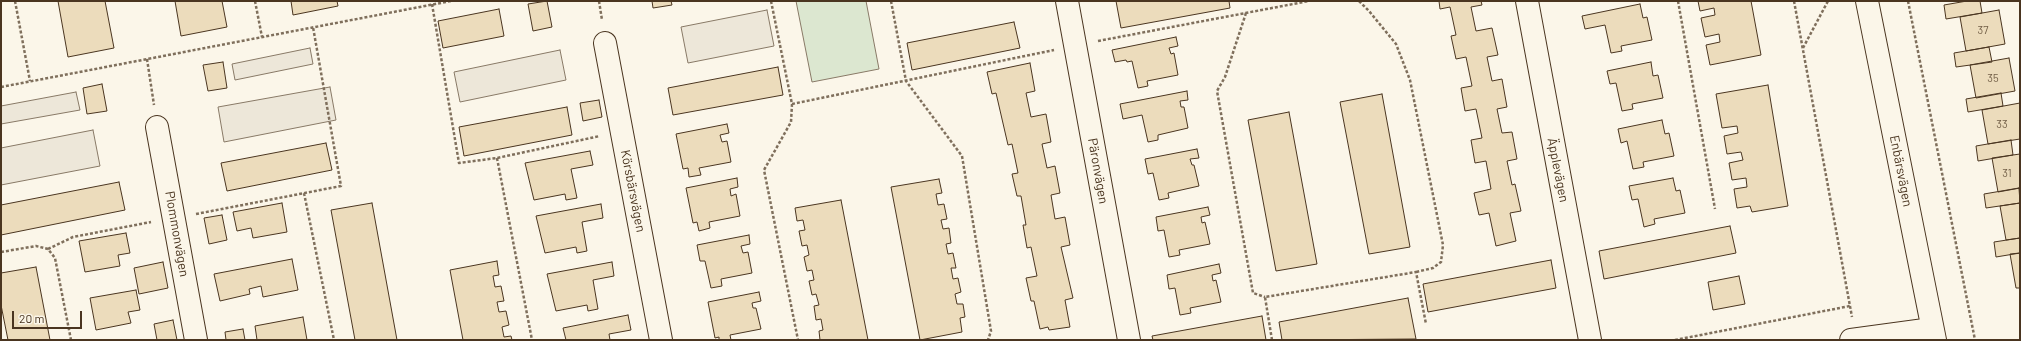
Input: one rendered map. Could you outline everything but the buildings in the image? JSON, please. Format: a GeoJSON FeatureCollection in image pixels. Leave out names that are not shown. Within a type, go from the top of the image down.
{"type":"FeatureCollection","features":[{"type":"Feature","properties":{"kind":"street","name":"Päronvägen"},"geometry":{"type":"LineString","coordinates":[[1067,1],[1128,340]]}},
{"type":"Feature","properties":{"kind":"street","name":"Äpplevägen"},"geometry":{"type":"LineString","coordinates":[[1527,1],[1590,340]]}},
{"type":"Feature","properties":{"kind":"street","name":"Enbärsvägen"},"geometry":{"type":"LineString","coordinates":[[1867,1],[1933,334]]}},
{"type":"Feature","properties":{"kind":"street","name":"Körsbärsvägen"},"geometry":{"type":"LineString","coordinates":[[605,42],[661,340]]}},
{"type":"Feature","properties":{"kind":"street","name":"Plommonvägen"},"geometry":{"type":"LineString","coordinates":[[157,127],[196,340]]}},
{"type":"Feature","properties":{"kind":"street"},"geometry":{"type":"LineString","coordinates":[[1853,340],[1933,334]]}},
{"type":"Feature","properties":{"kind":"path"},"geometry":{"type":"LineString","coordinates":[[16,1],[30,81]]}},
{"type":"Feature","properties":{"kind":"path"},"geometry":{"type":"LineString","coordinates":[[255,1],[262,37]]}},
{"type":"Feature","properties":{"kind":"path"},"geometry":{"type":"LineString","coordinates":[[1,87],[451,1]]}},
{"type":"Feature","properties":{"kind":"path"},"geometry":{"type":"LineString","coordinates":[[771,1],[792,104],[791,122],[764,170],[798,340]]}},
{"type":"Feature","properties":{"kind":"path"},"geometry":{"type":"LineString","coordinates":[[891,1],[906,81],[962,156],[991,331],[988,340]]}},
{"type":"Feature","properties":{"kind":"path"},"geometry":{"type":"LineString","coordinates":[[792,104],[1075,46],[1309,1]]}},
{"type":"Feature","properties":{"kind":"path"},"geometry":{"type":"LineString","coordinates":[[1246,13],[1225,77],[1217,91],[1253,293],[1265,297],[1416,272],[1433,268],[1441,262],[1443,245],[1410,80],[1396,44],[1359,1]]}},
{"type":"Feature","properties":{"kind":"path"},"geometry":{"type":"LineString","coordinates":[[1678,1],[1715,209]]}},
{"type":"Feature","properties":{"kind":"path"},"geometry":{"type":"LineString","coordinates":[[1794,1],[1850,306],[1853,340]]}},
{"type":"Feature","properties":{"kind":"path"},"geometry":{"type":"LineString","coordinates":[[1802,48],[1828,1]]}},
{"type":"Feature","properties":{"kind":"path"},"geometry":{"type":"LineString","coordinates":[[1908,1],[1975,340]]}},
{"type":"Feature","properties":{"kind":"path"},"geometry":{"type":"LineString","coordinates":[[432,4],[459,163],[497,158],[622,132]]}},
{"type":"Feature","properties":{"kind":"path"},"geometry":{"type":"LineString","coordinates":[[48,249],[73,237],[341,186],[313,27]]}},
{"type":"Feature","properties":{"kind":"path"},"geometry":{"type":"LineString","coordinates":[[146,59],[157,127]]}},
{"type":"Feature","properties":{"kind":"path"},"geometry":{"type":"LineString","coordinates":[[497,158],[532,340]]}},
{"type":"Feature","properties":{"kind":"path"},"geometry":{"type":"LineString","coordinates":[[304,192],[334,340]]}},
{"type":"Feature","properties":{"kind":"path"},"geometry":{"type":"LineString","coordinates":[[1,252],[36,246],[48,249],[55,258],[71,340]]}},
{"type":"Feature","properties":{"kind":"path"},"geometry":{"type":"LineString","coordinates":[[1416,272],[1426,324]]}},
{"type":"Feature","properties":{"kind":"path"},"geometry":{"type":"LineString","coordinates":[[1265,297],[1272,340]]}},
{"type":"Feature","properties":{"kind":"path"},"geometry":{"type":"LineString","coordinates":[[1675,340],[1850,306]]}},
{"type":"Feature","properties":{"kind":"green space"},"geometry":{"type":"Polygon","coordinates":[[[796,1],[866,1],[879,69],[812,82],[796,1]]]}},
{"type":"Feature","properties":{"kind":"shaded area"},"geometry":{"type":"Polygon","coordinates":[[[767,10],[774,46],[688,63],[681,27],[767,10]]]}},
{"type":"Feature","properties":{"kind":"shaded area"},"geometry":{"type":"Polygon","coordinates":[[[310,48],[313,64],[235,80],[232,64],[310,48]]]}},
{"type":"Feature","properties":{"kind":"shaded area"},"geometry":{"type":"Polygon","coordinates":[[[560,50],[566,80],[460,102],[454,72],[560,50]]]}},
{"type":"Feature","properties":{"kind":"shaded area"},"geometry":{"type":"Polygon","coordinates":[[[330,87],[336,120],[224,142],[218,107],[330,87]]]}},
{"type":"Feature","properties":{"kind":"shaded area"},"geometry":{"type":"Polygon","coordinates":[[[76,92],[80,110],[1,124],[1,106],[76,92]]]}},
{"type":"Feature","properties":{"kind":"shaded area"},"geometry":{"type":"Polygon","coordinates":[[[93,130],[100,166],[1,185],[1,148],[93,130]]]}}]}
